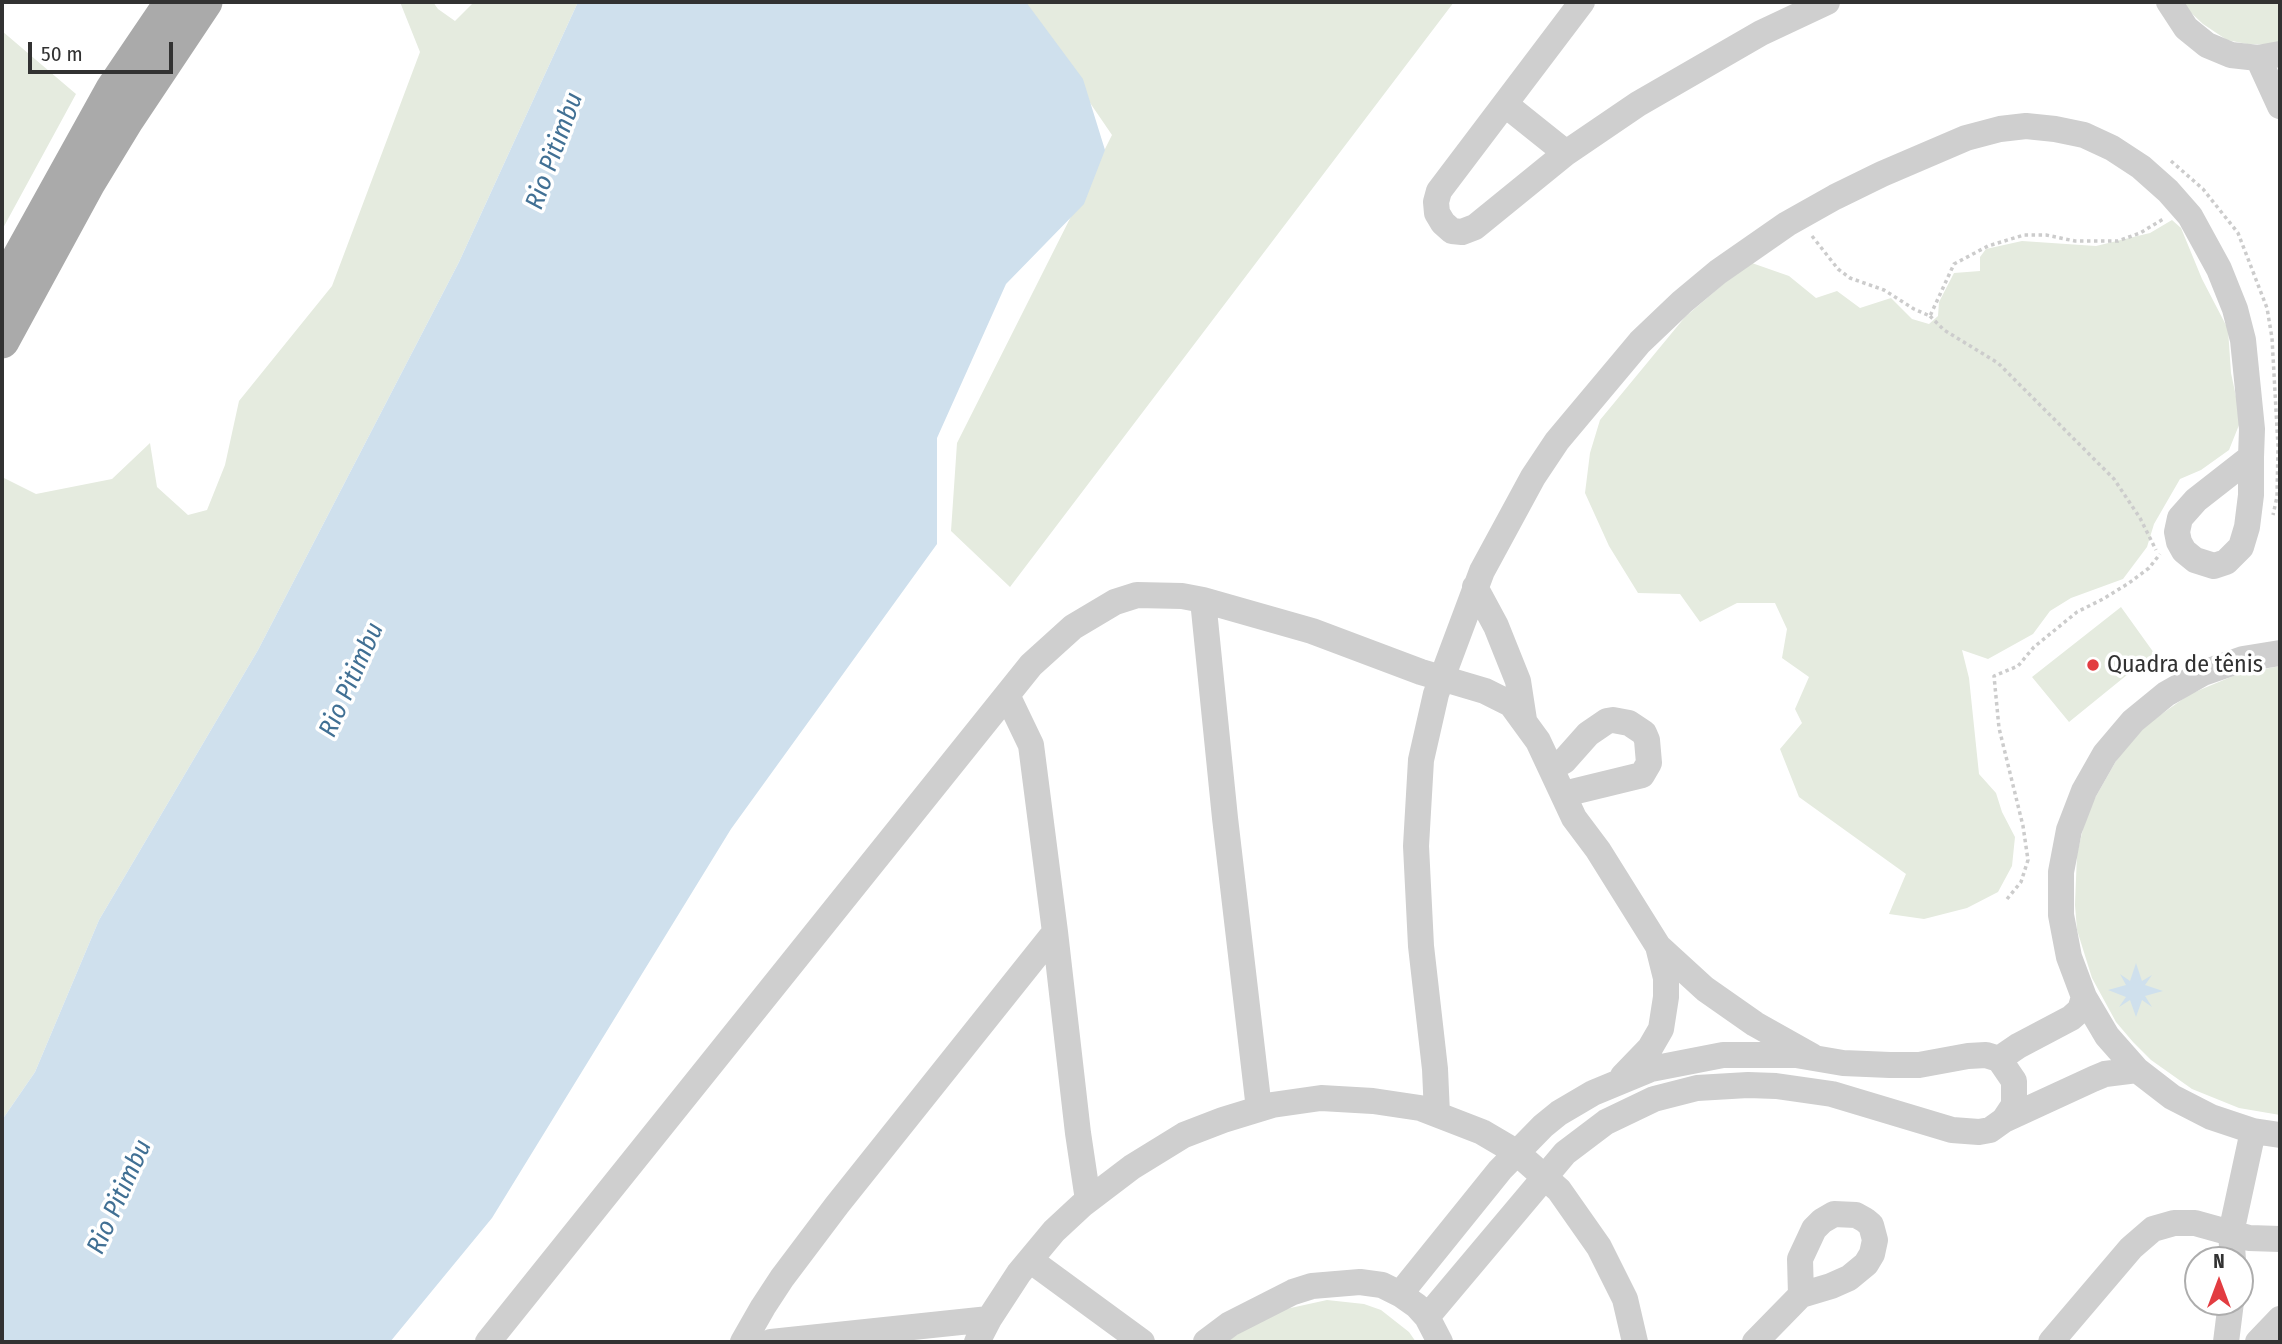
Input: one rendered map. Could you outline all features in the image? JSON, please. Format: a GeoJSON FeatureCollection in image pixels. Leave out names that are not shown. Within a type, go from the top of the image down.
{"type":"FeatureCollection","features":[{"type":"Feature","properties":{"kind":"main road"},"geometry":{"type":"LineString","coordinates":[[2,289],[95,119],[172,2]]}},
{"type":"Feature","properties":{"kind":"main road"},"geometry":{"type":"LineString","coordinates":[[2,341],[88,183],[205,2]]}},
{"type":"Feature","properties":{"kind":"street"},"geometry":{"type":"LineString","coordinates":[[1582,2],[1439,191],[1437,213],[1451,230],[1462,233],[1475,227],[1566,153],[1638,104],[1761,33],[1827,2]]}},
{"type":"Feature","properties":{"kind":"street"},"geometry":{"type":"LineString","coordinates":[[2169,2],[2186,28],[2207,45],[2231,55],[2269,56],[2280,106]]}},
{"type":"Feature","properties":{"kind":"street"},"geometry":{"type":"LineString","coordinates":[[1506,105],[1566,153]]}},
{"type":"Feature","properties":{"kind":"street"},"geometry":{"type":"LineString","coordinates":[[1437,1114],[1435,1069],[1421,946],[1416,846],[1421,760],[1429,719],[1475,587],[1533,477],[1557,441],[1597,392],[1640,342],[1682,302],[1744,253],[1787,224],[1882,173],[1966,138],[2000,129],[2026,126],[2084,135],[2112,148],[2141,167],[2183,208],[2207,243],[2235,309],[2243,340],[2250,398],[2251,457]]}},
{"type":"Feature","properties":{"kind":"street"},"geometry":{"type":"LineString","coordinates":[[1475,587],[1496,626],[1518,681],[1524,720]]}},
{"type":"Feature","properties":{"kind":"street"},"geometry":{"type":"LineString","coordinates":[[488,1342],[1031,665],[1073,627],[1115,602],[1138,595],[1182,596],[1203,600],[1312,631],[1420,672],[1485,691],[1511,704],[1538,741],[1574,818],[1598,850],[1658,946],[1705,989],[1755,1024],[1812,1056]]}},
{"type":"Feature","properties":{"kind":"street"},"geometry":{"type":"LineString","coordinates":[[1203,600],[1259,1109]]}},
{"type":"Feature","properties":{"kind":"street"},"geometry":{"type":"LineString","coordinates":[[2280,653],[2243,659],[2213,670],[2166,694],[2133,721],[2105,754],[2084,790],[2069,831],[2061,872],[2061,915],[2069,957],[2084,997],[2107,1036],[2137,1070],[2172,1097],[2201,1112],[2253,1131],[2280,1135]]}},
{"type":"Feature","properties":{"kind":"street"},"geometry":{"type":"LineString","coordinates":[[1007,695],[1031,745],[1088,1200]]}},
{"type":"Feature","properties":{"kind":"street"},"geometry":{"type":"LineString","coordinates":[[1551,768],[1563,761],[1588,734],[1607,721],[1629,723],[1644,733],[1649,763],[1642,775],[1564,794]]}},
{"type":"Feature","properties":{"kind":"street"},"geometry":{"type":"LineString","coordinates":[[743,1342],[776,1288],[836,1205],[1055,932]]}},
{"type":"Feature","properties":{"kind":"street"},"geometry":{"type":"LineString","coordinates":[[1400,1294],[1516,1152],[1559,1113],[1611,1084],[1630,1071],[1641,1059],[1661,1029],[1665,1011],[1665,978],[1658,946]]}},
{"type":"Feature","properties":{"kind":"street"},"geometry":{"type":"LineString","coordinates":[[1999,1059],[2071,1018],[2080,1010],[2084,997]]}},
{"type":"Feature","properties":{"kind":"street"},"geometry":{"type":"LineString","coordinates":[[1611,1084],[1651,1069],[1698,1058],[1751,1054],[1812,1056],[1843,1063],[1919,1065],[1986,1055],[1999,1059],[2014,1081],[2014,1105],[2004,1120]]}},
{"type":"Feature","properties":{"kind":"street"},"geometry":{"type":"LineString","coordinates":[[1427,1317],[1565,1153],[1584,1136],[1606,1122],[1654,1099],[1698,1088],[1748,1085],[1806,1089],[1967,1132],[1990,1130],[2004,1120],[2105,1074],[2137,1070]]}},
{"type":"Feature","properties":{"kind":"street"},"geometry":{"type":"LineString","coordinates":[[771,1342],[983,1331],[1030,1260],[1054,1231],[1088,1200],[1146,1157],[1184,1135],[1259,1109],[1321,1098],[1395,1103],[1437,1114],[1482,1132],[1516,1152],[1559,1190],[1610,1265],[1625,1299],[1635,1342]]}},
{"type":"Feature","properties":{"kind":"street"},"geometry":{"type":"LineString","coordinates":[[2232,1246],[2231,1233],[2253,1131]]}},
{"type":"Feature","properties":{"kind":"street"},"geometry":{"type":"LineString","coordinates":[[2051,1342],[2131,1248],[2153,1229],[2185,1222],[2205,1224],[2249,1238],[2280,1239]]}},
{"type":"Feature","properties":{"kind":"street"},"geometry":{"type":"LineString","coordinates":[[1030,1260],[1142,1342]]}},
{"type":"Feature","properties":{"kind":"street"},"geometry":{"type":"LineString","coordinates":[[1206,1342],[1230,1324],[1274,1301],[1312,1286],[1360,1282],[1382,1285],[1417,1306],[1427,1317],[1440,1342]]}},
{"type":"Feature","properties":{"kind":"street"},"geometry":{"type":"LineString","coordinates":[[1755,1342],[1801,1295]]}},
{"type":"Feature","properties":{"kind":"street"},"geometry":{"type":"LineString","coordinates":[[2226,1342],[2229,1316]]}},
{"type":"Feature","properties":{"kind":"street"},"geometry":{"type":"LineString","coordinates":[[2258,1342],[2280,1319]]}},
{"type":"Feature","properties":{"kind":"path"},"geometry":{"type":"LineString","coordinates":[[2165,156],[2203,189],[2238,233],[2267,308],[2272,338],[2278,446],[2277,498],[2272,523]]}},
{"type":"Feature","properties":{"kind":"path"},"geometry":{"type":"LineString","coordinates":[[1930,316],[1954,264],[1988,246],[2024,235],[2046,235],[2075,241],[2118,241],[2140,233],[2167,216]]}},
{"type":"Feature","properties":{"kind":"path"},"geometry":{"type":"LineString","coordinates":[[1787,224],[1815,237],[1838,269],[1850,278],[1884,290],[1930,316],[1944,330],[1998,363],[2114,479],[2140,519],[2159,557]]}},
{"type":"Feature","properties":{"kind":"path"},"geometry":{"type":"LineString","coordinates":[[2007,898],[2021,882],[2028,860],[1999,728],[1994,676],[2018,666],[2035,647],[2077,612],[2103,599],[2149,568],[2159,557],[2164,545]]}},
{"type":"Feature","properties":{"kind":"shaded area"},"geometry":{"type":"Polygon","coordinates":[[[400,2],[433,2],[455,21],[474,2],[578,2],[459,262],[258,650],[99,920],[35,1072],[2,1120],[2,477],[36,494],[112,479],[150,443],[157,487],[188,515],[207,510],[225,465],[239,401],[332,286],[420,52],[400,2]]]}},
{"type":"Feature","properties":{"kind":"shaded area"},"geometry":{"type":"Polygon","coordinates":[[[1021,2],[1454,2],[1010,587],[951,531],[957,443],[1112,135],[1021,2]]]}},
{"type":"Feature","properties":{"kind":"shaded area"},"geometry":{"type":"Polygon","coordinates":[[[2183,2],[2280,2],[2280,41],[2273,45],[2227,40],[2203,24],[2183,2]]]}},
{"type":"Feature","properties":{"kind":"shaded area"},"geometry":{"type":"Polygon","coordinates":[[[2,31],[76,94],[2,230],[2,31]]]}},
{"type":"Feature","properties":{"kind":"shaded area"},"geometry":{"type":"Polygon","coordinates":[[[2172,220],[2181,228],[2202,279],[2228,329],[2231,373],[2241,420],[2229,450],[2201,470],[2180,479],[2154,524],[2147,547],[2123,579],[2071,598],[2050,611],[2033,634],[1988,659],[1962,650],[1969,678],[1979,774],[1996,793],[2015,837],[2012,866],[1998,892],[1967,908],[1924,919],[1889,914],[1906,874],[1799,797],[1780,749],[1802,723],[1795,709],[1809,677],[1782,658],[1787,629],[1775,603],[1737,603],[1700,622],[1680,594],[1638,593],[1609,546],[1585,493],[1590,453],[1600,420],[1685,317],[1749,262],[1789,276],[1816,298],[1837,291],[1860,308],[1891,298],[1912,319],[1929,324],[1938,316],[1939,302],[1954,273],[1980,271],[1980,257],[1986,249],[2022,241],[2096,246],[2150,233],[2172,220]]]}},
{"type":"Feature","properties":{"kind":"shaded area","name":"Quadra de tênis"},"geometry":{"type":"Polygon","coordinates":[[[2121,607],[2154,653],[2069,722],[2032,677],[2121,607]]]}},
{"type":"Feature","properties":{"kind":"shaded area"},"geometry":{"type":"Polygon","coordinates":[[[2280,666],[2280,1115],[2239,1108],[2192,1089],[2151,1060],[2133,1042],[2116,1022],[2092,978],[2077,930],[2075,905],[2077,854],[2091,805],[2116,761],[2131,741],[2149,723],[2190,694],[2238,674],[2280,666]]]}},
{"type":"Feature","properties":{"kind":"shaded area"},"geometry":{"type":"Polygon","coordinates":[[[1327,1300],[1364,1304],[1381,1310],[1409,1332],[1416,1342],[1227,1342],[1245,1329],[1286,1309],[1327,1300]]]}},
{"type":"Feature","properties":{"kind":"water","name":"Rio Pitimbu"},"geometry":{"type":"Polygon","coordinates":[[[578,2],[1026,2],[1083,79],[1105,150],[1084,204],[1006,284],[937,438],[937,544],[731,829],[492,1218],[390,1342],[2,1342],[2,1120],[35,1072],[99,920],[258,650],[459,262],[578,2]]]}},
{"type":"Feature","properties":{"kind":"water"},"geometry":{"type":"Polygon","coordinates":[[[2136,963],[2142,981],[2152,975],[2145,985],[2163,991],[2145,996],[2152,1007],[2142,1000],[2136,1017],[2130,1000],[2119,1007],[2126,997],[2108,990],[2126,985],[2120,974],[2130,981],[2136,963]]]}},
{"type":"Feature","properties":{"kind":"place","name":"Quadra de tênis"},"geometry":{"type":"Point","coordinates":[2093,665]}}]}
